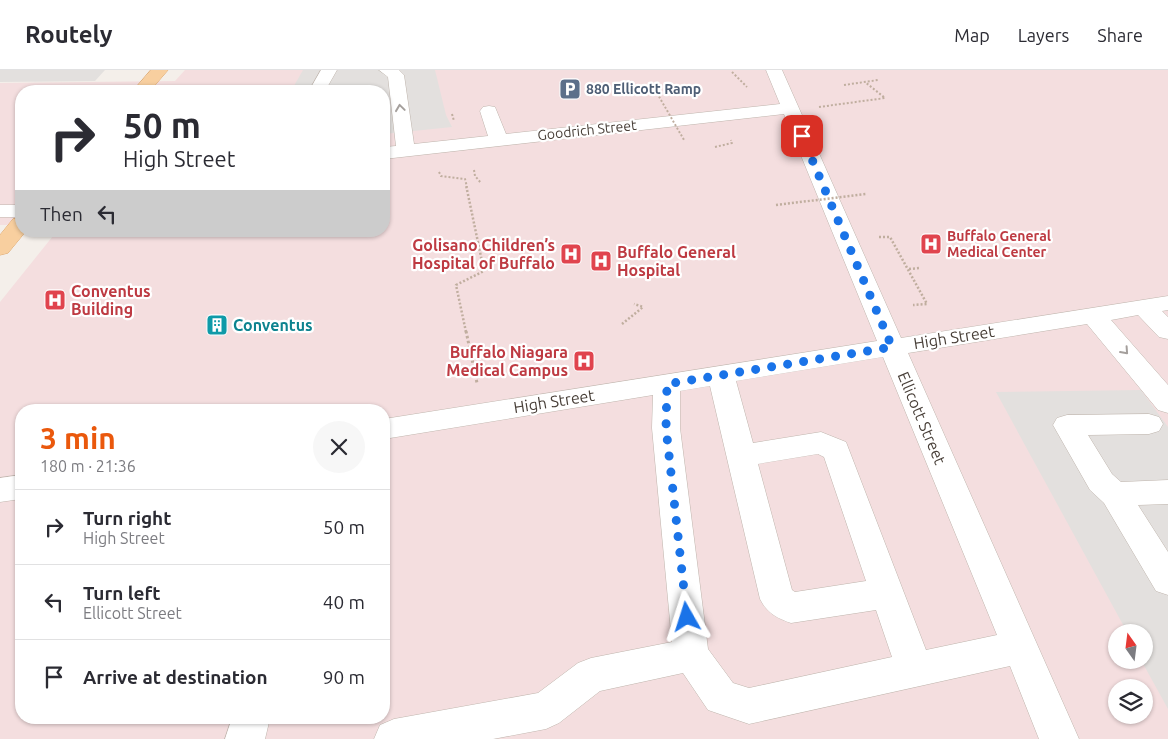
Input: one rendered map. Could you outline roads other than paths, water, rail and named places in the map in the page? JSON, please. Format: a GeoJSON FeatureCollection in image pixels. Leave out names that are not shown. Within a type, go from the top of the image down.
{"type":"FeatureCollection","features":[{"type":"Feature","properties":{"kind":"main road"},"geometry":{"type":"LineString","coordinates":[[146,85],[160,70]]}},
{"type":"Feature","properties":{"kind":"main road"},"geometry":{"type":"LineString","coordinates":[[0,248],[12,229]]}},
{"type":"Feature","properties":{"kind":"street"},"geometry":{"type":"LineString","coordinates":[[320,85],[329,70]]}},
{"type":"Feature","properties":{"kind":"street"},"geometry":{"type":"LineString","coordinates":[[388,70],[396,75],[406,150]]}},
{"type":"Feature","properties":{"kind":"street","name":"Ellicott Street"},"geometry":{"type":"LineString","coordinates":[[774,70],[1059,739]]}},
{"type":"Feature","properties":{"kind":"street","name":"Goodrich Street"},"geometry":{"type":"LineString","coordinates":[[390,151],[790,108]]}},
{"type":"Feature","properties":{"kind":"street"},"geometry":{"type":"LineString","coordinates":[[489,111],[499,140]]}},
{"type":"Feature","properties":{"kind":"street"},"geometry":{"type":"LineString","coordinates":[[0,210],[15,211]]}},
{"type":"Feature","properties":{"kind":"street"},"geometry":{"type":"LineString","coordinates":[[1156,305],[1168,331]]}},
{"type":"Feature","properties":{"kind":"street","name":"High Street"},"geometry":{"type":"LineString","coordinates":[[390,428],[1156,305]]}},
{"type":"Feature","properties":{"kind":"street"},"geometry":{"type":"LineString","coordinates":[[1093,314],[1168,403]]}},
{"type":"Feature","properties":{"kind":"street"},"geometry":{"type":"LineString","coordinates":[[722,374],[777,599],[791,608],[887,592]]}},
{"type":"Feature","properties":{"kind":"street"},"geometry":{"type":"LineString","coordinates":[[667,384],[666,428],[691,655],[721,697],[749,706],[1020,647]]}},
{"type":"Feature","properties":{"kind":"street"},"geometry":{"type":"LineString","coordinates":[[1149,424],[1067,425],[1101,482],[1115,494],[1168,581]]}},
{"type":"Feature","properties":{"kind":"street"},"geometry":{"type":"LineString","coordinates":[[742,456],[821,443],[836,450],[915,670]]}},
{"type":"Feature","properties":{"kind":"street"},"geometry":{"type":"LineString","coordinates":[[0,490],[15,488]]}},
{"type":"Feature","properties":{"kind":"street"},"geometry":{"type":"LineString","coordinates":[[1115,494],[1168,492]]}},
{"type":"Feature","properties":{"kind":"street"},"geometry":{"type":"LineString","coordinates":[[394,739],[546,710],[591,676],[691,655]]}},
{"type":"Feature","properties":{"kind":"street"},"geometry":{"type":"LineString","coordinates":[[245,739],[249,724]]}},
{"type":"Feature","properties":{"kind":"place","name":"880 Ellicott Ramp"},"geometry":{"type":"Point","coordinates":[570,89]}},
{"type":"Feature","properties":{"kind":"place","name":"Buffalo General Medical Center"},"geometry":{"type":"Point","coordinates":[931,244]}},
{"type":"Feature","properties":{"kind":"place","name":"Golisano Children’s Hospital of Buffalo"},"geometry":{"type":"Point","coordinates":[571,254]}},
{"type":"Feature","properties":{"kind":"place","name":"Buffalo General Hospital"},"geometry":{"type":"Point","coordinates":[601,261]}},
{"type":"Feature","properties":{"kind":"place","name":"Conventus Building"},"geometry":{"type":"Point","coordinates":[55,300]}},
{"type":"Feature","properties":{"kind":"place","name":"Conventus"},"geometry":{"type":"Point","coordinates":[217,325]}},
{"type":"Feature","properties":{"kind":"place","name":"Buffalo Niagara Medical Campus"},"geometry":{"type":"Point","coordinates":[584,361]}}]}
